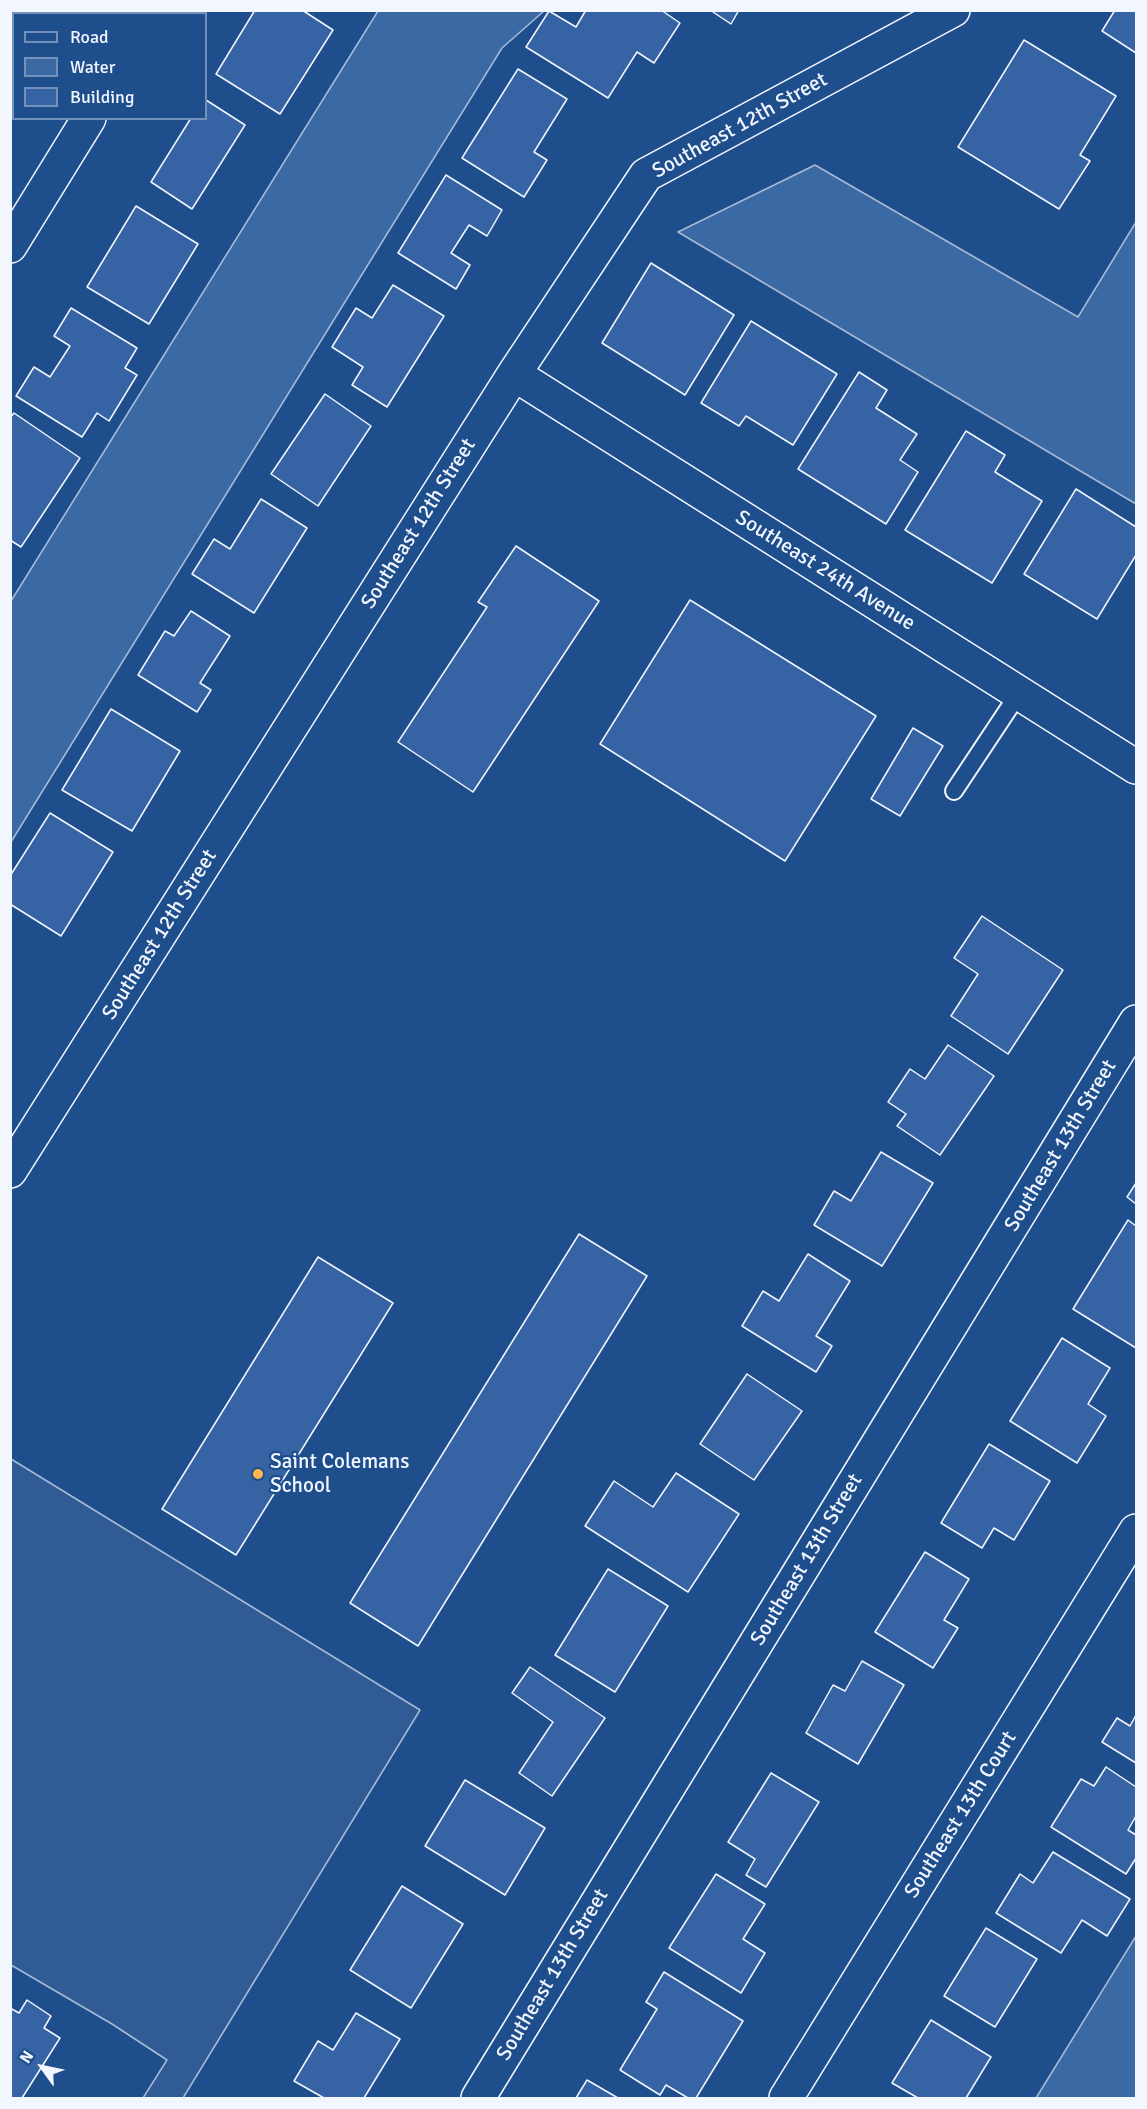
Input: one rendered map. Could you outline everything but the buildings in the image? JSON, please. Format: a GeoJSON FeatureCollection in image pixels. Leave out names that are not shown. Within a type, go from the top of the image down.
{"type":"FeatureCollection","features":[{"type":"Feature","properties":{"kind":"street","name":"Southeast 12th Street"},"geometry":{"type":"LineString","coordinates":[[10,1171],[514,374],[646,175],[954,10]]}},
{"type":"Feature","properties":{"kind":"street"},"geometry":{"type":"LineString","coordinates":[[10,246],[88,120]]}},
{"type":"Feature","properties":{"kind":"street","name":"Southeast 24th Avenue"},"geometry":{"type":"LineString","coordinates":[[514,374],[1137,767]]}},
{"type":"Feature","properties":{"kind":"street","name":"Southeast 13th Street"},"geometry":{"type":"LineString","coordinates":[[478,2098],[1137,1022]]}},
{"type":"Feature","properties":{"kind":"street","name":"Southeast 13th Court"},"geometry":{"type":"LineString","coordinates":[[786,2098],[1137,1532]]}},
{"type":"Feature","properties":{"kind":"lane"},"geometry":{"type":"LineString","coordinates":[[954,791],[1019,693]]}},
{"type":"Feature","properties":{"kind":"shaded area"},"geometry":{"type":"Polygon","coordinates":[[[11,1459],[420,1710],[183,2098],[143,2098],[167,2060],[112,2024],[11,1965],[11,1459]]]}},
{"type":"Feature","properties":{"kind":"water"},"geometry":{"type":"Polygon","coordinates":[[[378,11],[544,11],[502,48],[11,842],[11,601],[378,11]]]}},
{"type":"Feature","properties":{"kind":"water"},"geometry":{"type":"Polygon","coordinates":[[[815,165],[1078,317],[1136,222],[1136,504],[678,232],[815,165]]]}},
{"type":"Feature","properties":{"kind":"water"},"geometry":{"type":"Polygon","coordinates":[[[1136,1936],[1136,2098],[1036,2098],[1136,1936]]]}},
{"type":"Feature","properties":{"kind":"place","name":"Saint Colemans School"},"geometry":{"type":"Point","coordinates":[258,1474]}}]}
